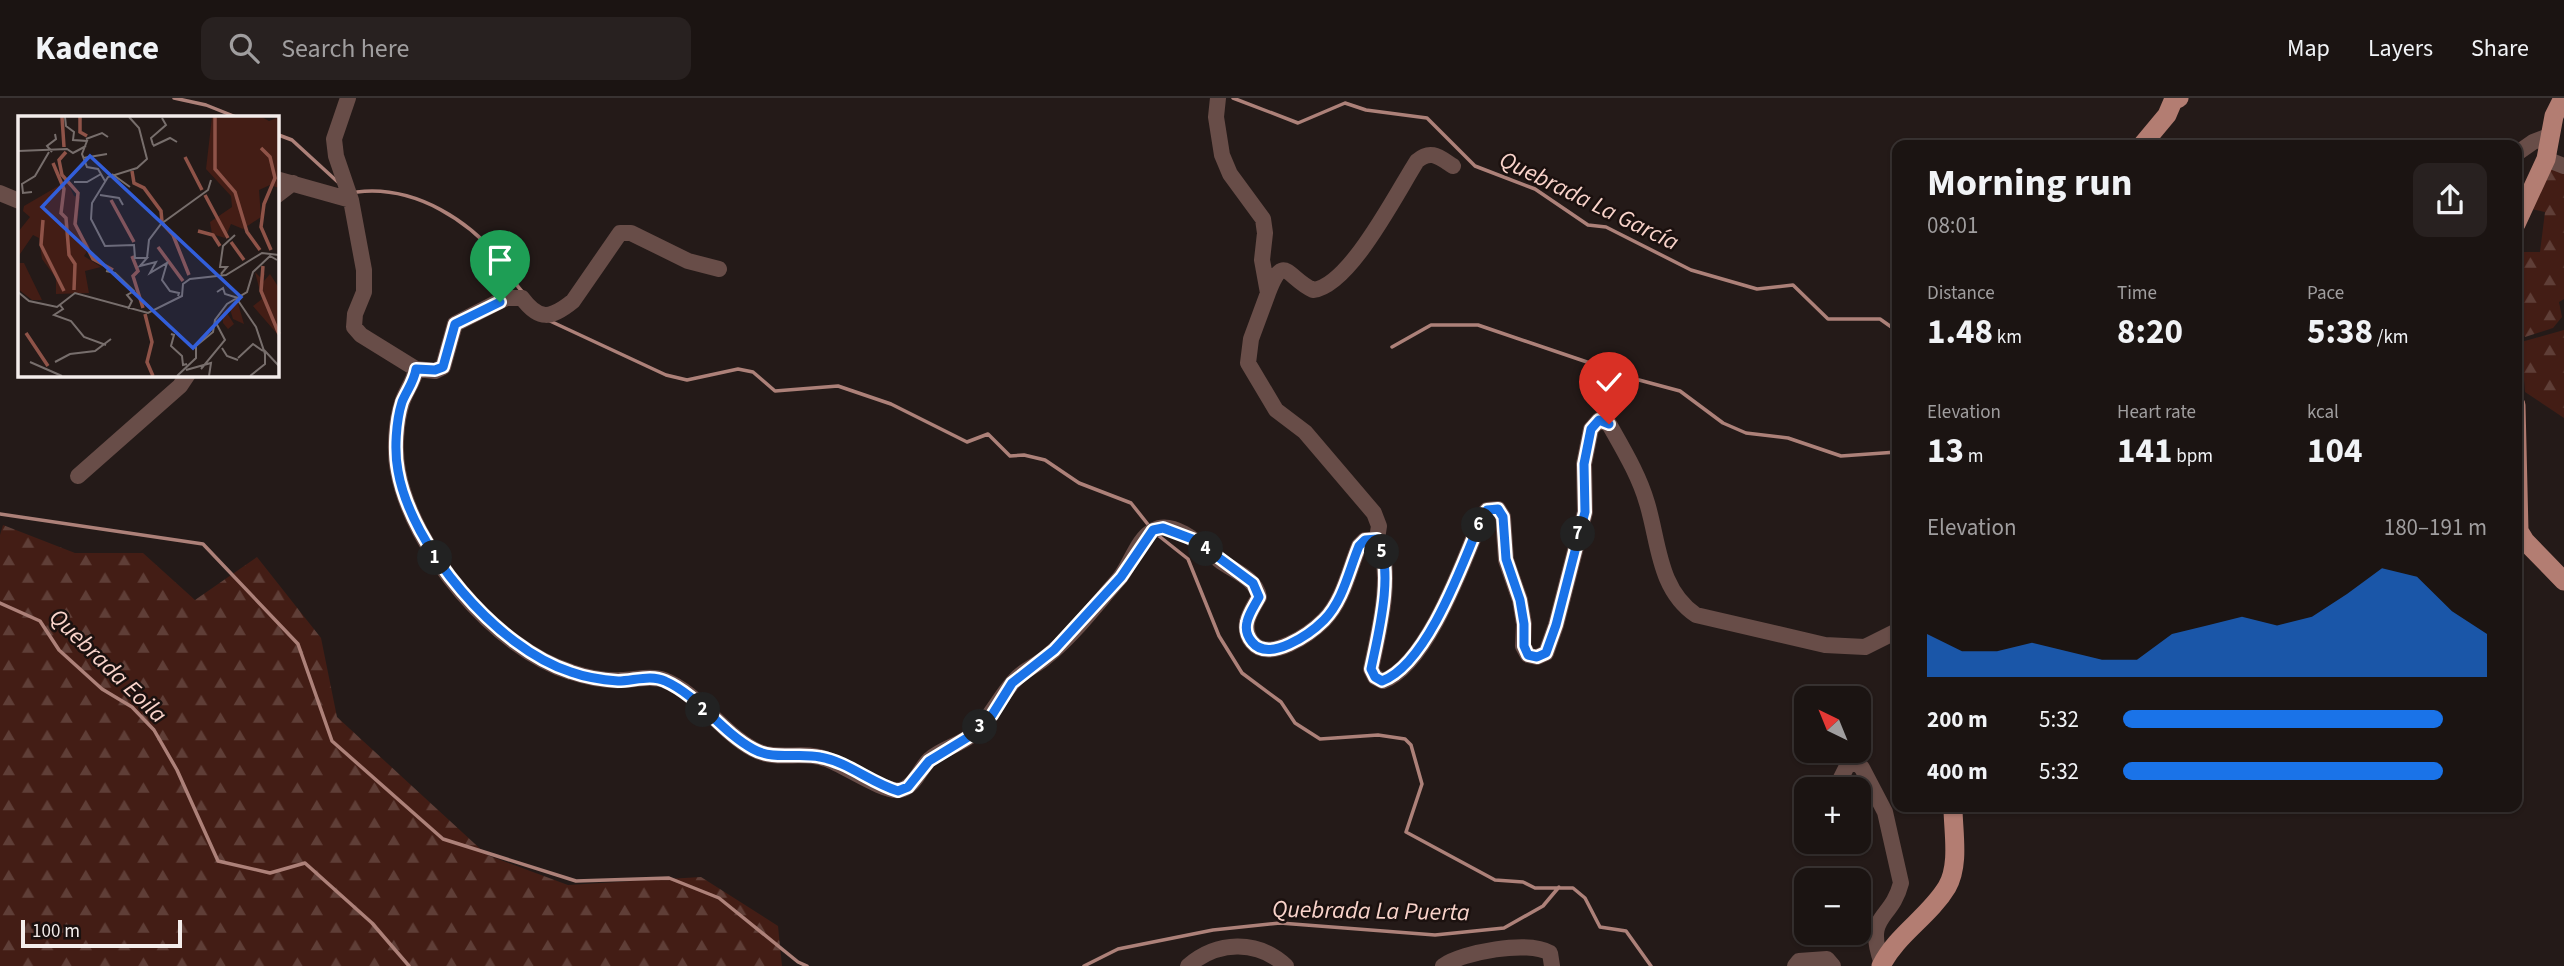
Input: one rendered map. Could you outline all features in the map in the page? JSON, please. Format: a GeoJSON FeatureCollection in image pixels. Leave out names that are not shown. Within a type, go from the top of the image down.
{"type":"FeatureCollection","features":[{"type":"Feature","properties":{"kind":"main road"},"geometry":{"type":"LineString","coordinates":[[2522,215],[2555,163],[2549,136],[2554,116],[2563,98]]}},
{"type":"Feature","properties":{"kind":"main road"},"geometry":{"type":"LineString","coordinates":[[2146,140],[2167,115],[2175,99]]}},
{"type":"Feature","properties":{"kind":"main road"},"geometry":{"type":"LineString","coordinates":[[2522,533],[2525,541],[2564,581]]}},
{"type":"Feature","properties":{"kind":"main road"},"geometry":{"type":"LineString","coordinates":[[1881,965],[1901,935],[1948,886],[1954,861],[1954,812]]}},
{"type":"Feature","properties":{"kind":"street"},"geometry":{"type":"LineString","coordinates":[[348,98],[334,139],[336,156],[351,200],[364,270],[364,292],[355,314],[354,327],[360,335],[416,369],[435,370],[443,367],[455,324],[506,298],[522,298],[533,313],[542,315],[562,310],[573,301],[620,233],[631,233],[688,261],[719,269]]}},
{"type":"Feature","properties":{"kind":"street"},"geometry":{"type":"LineString","coordinates":[[1218,98],[1216,117],[1222,155],[1230,174],[1263,219],[1263,275],[1268,293]]}},
{"type":"Feature","properties":{"kind":"street"},"geometry":{"type":"LineString","coordinates":[[2522,150],[2549,136]]}},
{"type":"Feature","properties":{"kind":"street"},"geometry":{"type":"LineString","coordinates":[[1452,166],[1433,153],[1417,161],[1367,240],[1333,283],[1313,290],[1286,270],[1280,269],[1276,272],[1251,339],[1248,363],[1276,410],[1305,432],[1374,513],[1379,526],[1377,539],[1382,547],[1384,578],[1383,605],[1371,669],[1375,677],[1382,681],[1390,678],[1422,645],[1447,600],[1482,517],[1487,510],[1493,508],[1498,509],[1503,517],[1506,559],[1524,624],[1524,646],[1528,655],[1537,657],[1546,653],[1556,625],[1585,512],[1584,464],[1591,429],[1599,420],[1605,421],[1637,475],[1648,504],[1658,558],[1688,610],[1696,615],[1825,645],[1865,647],[1892,634]]}},
{"type":"Feature","properties":{"kind":"street"},"geometry":{"type":"LineString","coordinates":[[285,181],[351,200]]}},
{"type":"Feature","properties":{"kind":"street"},"geometry":{"type":"LineString","coordinates":[[0,193],[18,201]]}},
{"type":"Feature","properties":{"kind":"street"},"geometry":{"type":"LineString","coordinates":[[416,369],[413,384],[403,400],[397,455],[398,471],[411,511],[422,538],[439,564],[506,635],[571,672],[618,681],[663,680],[689,696],[713,720],[756,751],[786,757],[820,757],[898,791],[908,787],[929,761],[970,736],[992,715],[1012,683],[1054,650],[1121,577],[1153,530],[1163,528],[1195,540],[1253,583],[1259,597],[1247,621],[1247,634],[1254,645],[1269,650],[1304,635],[1324,620],[1336,604],[1359,546],[1365,540],[1377,539]]}},
{"type":"Feature","properties":{"kind":"street"},"geometry":{"type":"LineString","coordinates":[[78,476],[180,386],[187,376]]}},
{"type":"Feature","properties":{"kind":"street"},"geometry":{"type":"LineString","coordinates":[[2533,547],[2564,566]]}},
{"type":"Feature","properties":{"kind":"street"},"geometry":{"type":"LineString","coordinates":[[1842,777],[1848,764],[1858,764],[1867,777]]}},
{"type":"Feature","properties":{"kind":"street"},"geometry":{"type":"LineString","coordinates":[[1871,785],[1885,812],[1901,883],[1875,927],[1876,948],[1881,965]]}},
{"type":"Feature","properties":{"kind":"street"},"geometry":{"type":"LineString","coordinates":[[1443,966],[1458,958],[1531,947],[1550,953],[1552,966]]}},
{"type":"Feature","properties":{"kind":"street"},"geometry":{"type":"LineString","coordinates":[[1188,966],[1212,948],[1260,948],[1286,966]]}},
{"type":"Feature","properties":{"kind":"street"},"geometry":{"type":"LineString","coordinates":[[1795,966],[1799,961],[1827,959],[1833,966]]}},
{"type":"Feature","properties":{"kind":"green space"},"geometry":{"type":"Polygon","coordinates":[[[2550,168],[2564,173],[2564,299],[2559,302],[2562,317],[2553,328],[2525,337],[2522,333],[2522,252],[2540,252],[2545,212],[2531,209],[2550,168]]]}},
{"type":"Feature","properties":{"kind":"green space"},"geometry":{"type":"Polygon","coordinates":[[[2564,330],[2564,418],[2525,392],[2522,342],[2564,330]]]}},
{"type":"Feature","properties":{"kind":"green space"},"geometry":{"type":"Polygon","coordinates":[[[3,525],[75,553],[143,553],[195,600],[257,557],[321,638],[337,717],[487,855],[568,885],[701,877],[778,926],[782,966],[0,966],[0,535],[3,525]]]}},
{"type":"Feature","properties":{"kind":"waterway"},"geometry":{"type":"LineString","coordinates":[[174,98],[206,105],[234,116]]}},
{"type":"Feature","properties":{"kind":"waterway","name":"Quebrada La García"},"geometry":{"type":"LineString","coordinates":[[1233,98],[1298,123],[1345,103],[1366,110],[1427,118],[1475,166],[1535,189],[1588,225],[1606,227],[1691,270],[1757,289],[1793,285],[1828,319],[1880,319],[1892,327]]}},
{"type":"Feature","properties":{"kind":"waterway"},"geometry":{"type":"LineString","coordinates":[[278,135],[292,140],[340,184]]}},
{"type":"Feature","properties":{"kind":"waterway"},"geometry":{"type":"LineString","coordinates":[[357,192],[400,194],[421,201],[459,221],[492,250],[524,293]]}},
{"type":"Feature","properties":{"kind":"waterway"},"geometry":{"type":"LineString","coordinates":[[550,321],[666,375],[687,380],[738,369],[753,372],[775,391],[838,386],[891,404],[967,442],[988,434],[1010,456],[1024,455],[1045,460],[1079,483],[1131,503],[1150,527]]}},
{"type":"Feature","properties":{"kind":"waterway"},"geometry":{"type":"LineString","coordinates":[[1392,347],[1431,325],[1478,325],[1587,362],[1612,379],[1639,380],[1680,391],[1723,423],[1746,433],[1788,438],[1841,456],[1892,452]]}},
{"type":"Feature","properties":{"kind":"waterway","name":"Quebrada La Puerta"},"geometry":{"type":"LineString","coordinates":[[0,514],[203,544],[298,644],[332,741],[443,839],[576,881],[669,878],[719,898],[798,962],[807,966]]}},
{"type":"Feature","properties":{"kind":"waterway"},"geometry":{"type":"LineString","coordinates":[[1159,536],[1188,559],[1219,636],[1242,673],[1281,702],[1295,723],[1320,739],[1378,735],[1405,739],[1411,745],[1422,784],[1406,832],[1495,880],[1523,882],[1535,888],[1573,888],[1585,898],[1600,927],[1626,931],[1651,966]]}},
{"type":"Feature","properties":{"kind":"waterway","name":"Quebrada Eoila"},"geometry":{"type":"LineString","coordinates":[[0,603],[40,621],[59,650],[102,689],[132,707],[154,730],[177,770],[218,861],[270,873],[305,863],[372,923],[409,966]]}},
{"type":"Feature","properties":{"kind":"waterway","name":"Quebrada La Puerta"},"geometry":{"type":"LineString","coordinates":[[1084,966],[1118,949],[1213,930],[1280,923],[1435,935],[1504,928],[1543,906],[1559,887]]}},
{"type":"Feature","properties":{"kind":"route"},"geometry":{"type":"LineString","coordinates":[[500,302],[455,324],[443,367],[435,370],[416,369],[413,384],[403,400],[399,418],[398,471],[422,538],[439,564],[506,635],[547,662],[571,672],[618,681],[645,678],[663,680],[689,696],[713,720],[756,751],[786,757],[820,757],[898,791],[908,787],[929,761],[961,743],[992,715],[1020,674],[1045,659],[1121,577],[1146,536],[1153,530],[1163,528],[1195,540],[1253,583],[1258,589],[1259,597],[1247,621],[1247,634],[1254,645],[1269,650],[1286,645],[1324,620],[1336,604],[1359,546],[1365,540],[1377,539],[1382,547],[1384,565],[1383,605],[1371,669],[1375,677],[1382,681],[1390,678],[1422,645],[1447,600],[1482,517],[1487,510],[1498,509],[1503,517],[1506,559],[1520,600],[1524,646],[1528,655],[1537,657],[1546,653],[1556,625],[1585,512],[1584,464],[1591,429],[1599,420],[1609,424]]}}]}
